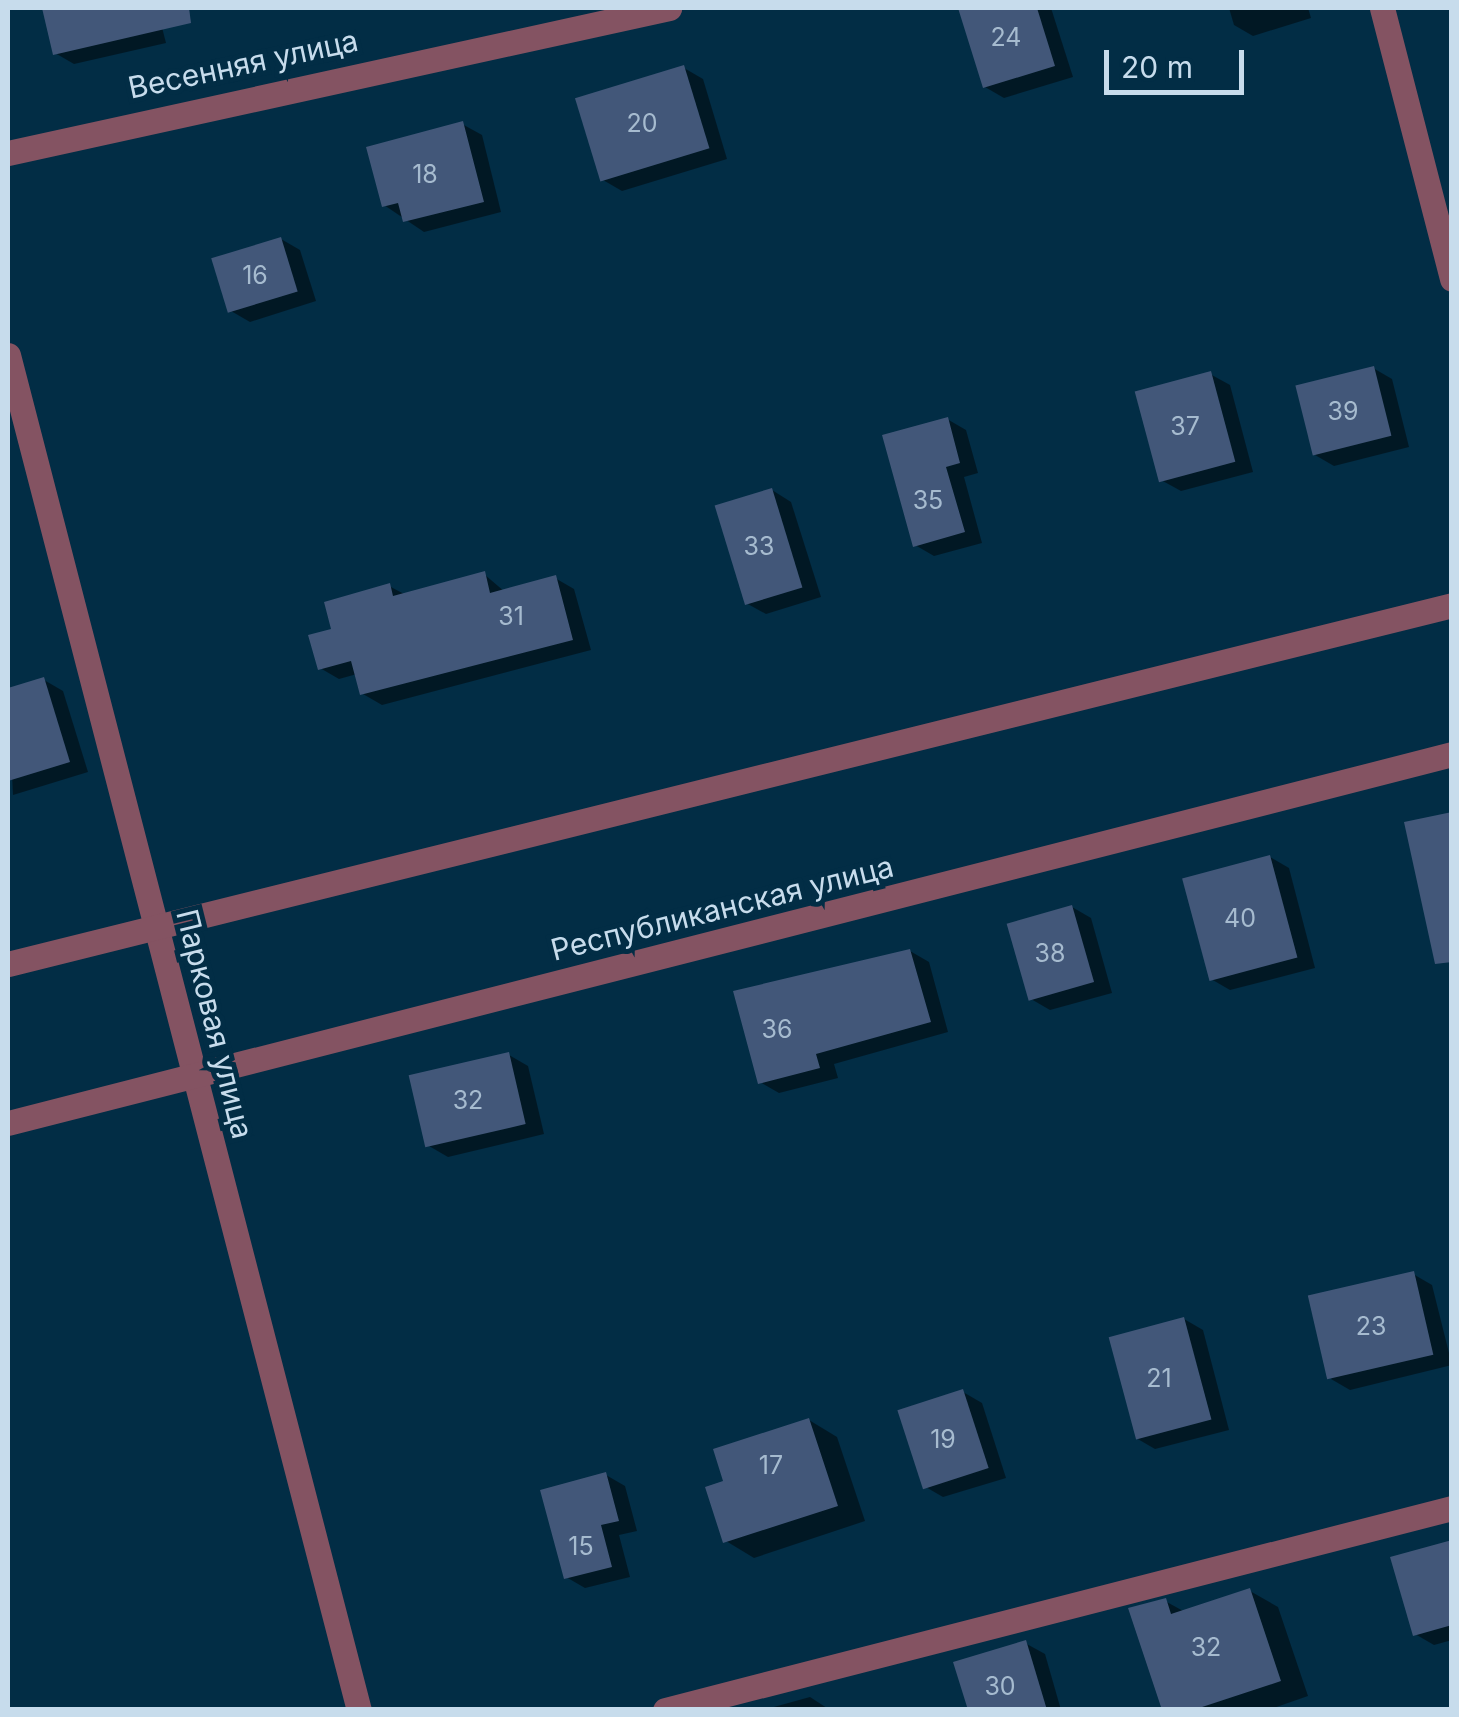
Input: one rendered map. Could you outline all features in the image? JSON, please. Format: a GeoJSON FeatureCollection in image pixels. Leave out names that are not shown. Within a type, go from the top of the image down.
{"type":"FeatureCollection","features":[{"type":"Feature","properties":{"kind":"street","name":"Весенняя улица"},"geometry":{"type":"LineString","coordinates":[[8,153],[668,8]]}},
{"type":"Feature","properties":{"kind":"street"},"geometry":{"type":"LineString","coordinates":[[1382,8],[1452,278]]}},
{"type":"Feature","properties":{"kind":"street","name":"Парковая улица"},"geometry":{"type":"LineString","coordinates":[[8,355],[360,1710]]}},
{"type":"Feature","properties":{"kind":"street"},"geometry":{"type":"LineString","coordinates":[[8,964],[1452,605]]}},
{"type":"Feature","properties":{"kind":"street","name":"Республиканская улица"},"geometry":{"type":"LineString","coordinates":[[8,1123],[1452,754]]}},
{"type":"Feature","properties":{"kind":"street"},"geometry":{"type":"LineString","coordinates":[[664,1710],[1452,1508]]}},
{"type":"Feature","properties":{"kind":"building"},"geometry":{"type":"Polygon","coordinates":[[[42,8],[189,8],[191,23],[53,55],[42,8]]]}},
{"type":"Feature","properties":{"kind":"building"},"geometry":{"type":"Polygon","coordinates":[[[958,8],[1037,8],[1055,66],[983,88],[958,8]]]}},
{"type":"Feature","properties":{"kind":"building"},"geometry":{"type":"Polygon","coordinates":[[[684,65],[709,148],[600,182],[575,98],[684,65]]]}},
{"type":"Feature","properties":{"kind":"building"},"geometry":{"type":"Polygon","coordinates":[[[463,121],[484,202],[403,222],[398,203],[382,207],[366,147],[463,121]]]}},
{"type":"Feature","properties":{"kind":"building"},"geometry":{"type":"Polygon","coordinates":[[[281,237],[298,292],[228,313],[211,258],[281,237]]]}},
{"type":"Feature","properties":{"kind":"building"},"geometry":{"type":"Polygon","coordinates":[[[1374,366],[1391,436],[1313,455],[1295,386],[1374,366]]]}},
{"type":"Feature","properties":{"kind":"building"},"geometry":{"type":"Polygon","coordinates":[[[1211,371],[1235,462],[1159,482],[1135,391],[1211,371]]]}},
{"type":"Feature","properties":{"kind":"building"},"geometry":{"type":"Polygon","coordinates":[[[948,417],[960,463],[946,467],[965,532],[913,547],[882,435],[948,417]]]}},
{"type":"Feature","properties":{"kind":"building"},"geometry":{"type":"Polygon","coordinates":[[[772,488],[802,587],[745,605],[715,506],[772,488]]]}},
{"type":"Feature","properties":{"kind":"building"},"geometry":{"type":"Polygon","coordinates":[[[485,571],[490,593],[556,575],[573,640],[360,695],[351,661],[318,670],[308,635],[331,629],[324,602],[390,583],[393,596],[485,571]]]}},
{"type":"Feature","properties":{"kind":"building"},"geometry":{"type":"Polygon","coordinates":[[[44,677],[70,762],[8,781],[8,688],[44,677]]]}},
{"type":"Feature","properties":{"kind":"building"},"geometry":{"type":"Polygon","coordinates":[[[1452,812],[1452,962],[1435,964],[1404,822],[1452,812]]]}},
{"type":"Feature","properties":{"kind":"building"},"geometry":{"type":"Polygon","coordinates":[[[1270,855],[1297,957],[1210,981],[1182,879],[1270,855]]]}},
{"type":"Feature","properties":{"kind":"building"},"geometry":{"type":"Polygon","coordinates":[[[1072,905],[1094,982],[1029,1001],[1007,924],[1072,905]]]}},
{"type":"Feature","properties":{"kind":"building"},"geometry":{"type":"Polygon","coordinates":[[[910,949],[931,1022],[816,1054],[820,1068],[758,1084],[733,991],[910,949]]]}},
{"type":"Feature","properties":{"kind":"building"},"geometry":{"type":"Polygon","coordinates":[[[509,1052],[526,1124],[425,1147],[409,1075],[509,1052]]]}},
{"type":"Feature","properties":{"kind":"building"},"geometry":{"type":"Polygon","coordinates":[[[1414,1271],[1433,1355],[1327,1379],[1308,1296],[1414,1271]]]}},
{"type":"Feature","properties":{"kind":"building"},"geometry":{"type":"Polygon","coordinates":[[[1184,1317],[1211,1419],[1136,1440],[1109,1337],[1184,1317]]]}},
{"type":"Feature","properties":{"kind":"building"},"geometry":{"type":"Polygon","coordinates":[[[963,1389],[989,1468],[923,1489],[897,1410],[963,1389]]]}},
{"type":"Feature","properties":{"kind":"building"},"geometry":{"type":"Polygon","coordinates":[[[809,1418],[838,1506],[723,1543],[705,1487],[723,1481],[713,1449],[809,1418]]]}},
{"type":"Feature","properties":{"kind":"building"},"geometry":{"type":"Polygon","coordinates":[[[606,1472],[619,1521],[601,1525],[612,1567],[564,1579],[540,1490],[606,1472]]]}},
{"type":"Feature","properties":{"kind":"building"},"geometry":{"type":"Polygon","coordinates":[[[1452,1540],[1452,1625],[1413,1636],[1390,1557],[1452,1540]]]}},
{"type":"Feature","properties":{"kind":"building"},"geometry":{"type":"Polygon","coordinates":[[[1250,1588],[1281,1681],[1193,1710],[1162,1710],[1128,1608],[1166,1598],[1171,1614],[1250,1588]]]}},
{"type":"Feature","properties":{"kind":"building"},"geometry":{"type":"Polygon","coordinates":[[[1026,1640],[1047,1710],[968,1710],[953,1662],[1026,1640]]]}}]}
